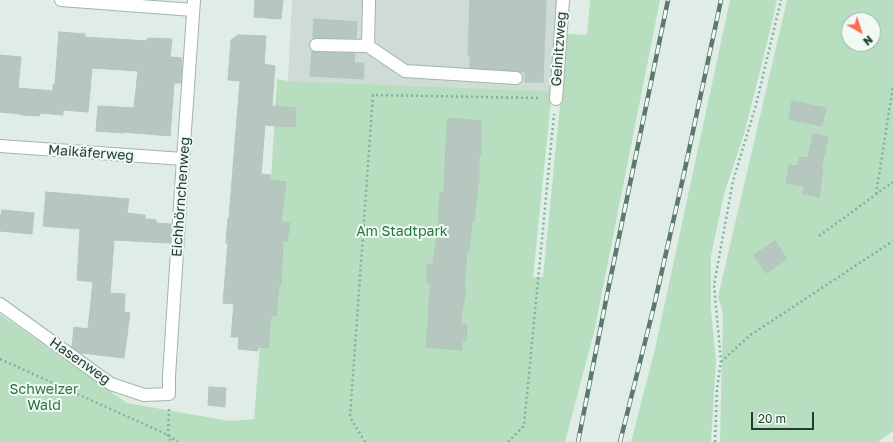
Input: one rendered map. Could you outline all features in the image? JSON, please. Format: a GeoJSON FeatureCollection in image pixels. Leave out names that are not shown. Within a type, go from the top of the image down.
{"type":"FeatureCollection","features":[{"type":"Feature","properties":{"kind":"street"},"geometry":{"type":"LineString","coordinates":[[61,0],[193,5]]}},
{"type":"Feature","properties":{"kind":"street"},"geometry":{"type":"LineString","coordinates":[[368,46],[369,0]]}},
{"type":"Feature","properties":{"kind":"street","name":"Geinitzweg"},"geometry":{"type":"LineString","coordinates":[[556,99],[563,0]]}},
{"type":"Feature","properties":{"kind":"street","name":"Eichhörnchenweg"},"geometry":{"type":"LineString","coordinates":[[169,394],[193,5]]}},
{"type":"Feature","properties":{"kind":"street"},"geometry":{"type":"LineString","coordinates":[[316,45],[368,46],[405,71],[516,78]]}},
{"type":"Feature","properties":{"kind":"street","name":"Maikäferweg"},"geometry":{"type":"LineString","coordinates":[[0,146],[183,159]]}},
{"type":"Feature","properties":{"kind":"street","name":"Hasenweg"},"geometry":{"type":"LineString","coordinates":[[0,304],[111,384],[144,395],[169,394]]}},
{"type":"Feature","properties":{"kind":"path"},"geometry":{"type":"LineString","coordinates":[[714,442],[717,388],[721,362],[714,285],[733,181],[756,106],[781,0]]}},
{"type":"Feature","properties":{"kind":"path"},"geometry":{"type":"LineString","coordinates":[[876,194],[893,86]]}},
{"type":"Feature","properties":{"kind":"path"},"geometry":{"type":"LineString","coordinates":[[365,442],[350,417],[373,95],[556,99],[524,426],[508,442]]}},
{"type":"Feature","properties":{"kind":"path"},"geometry":{"type":"LineString","coordinates":[[819,236],[893,182]]}},
{"type":"Feature","properties":{"kind":"path"},"geometry":{"type":"LineString","coordinates":[[721,362],[749,336],[893,241]]}},
{"type":"Feature","properties":{"kind":"path"},"geometry":{"type":"LineString","coordinates":[[0,359],[168,435],[178,442]]}},
{"type":"Feature","properties":{"kind":"path"},"geometry":{"type":"LineString","coordinates":[[169,394],[168,435],[171,442]]}},
{"type":"Feature","properties":{"kind":"shaded area"},"geometry":{"type":"Polygon","coordinates":[[[292,0],[558,0],[552,91],[288,81],[292,0]]]}},
{"type":"Feature","properties":{"kind":"green space","name":"Am Stadtpark"},"geometry":{"type":"Polygon","coordinates":[[[590,0],[660,0],[594,332],[565,442],[0,442],[0,314],[127,403],[229,421],[254,419],[265,282],[277,79],[288,81],[552,91],[533,277],[543,277],[567,34],[587,35],[590,0]]]}},
{"type":"Feature","properties":{"kind":"green space"},"geometry":{"type":"Polygon","coordinates":[[[730,0],[777,0],[744,134],[724,194],[711,256],[711,310],[716,360],[711,442],[631,442],[655,349],[730,0]]]}},
{"type":"Feature","properties":{"kind":"green space"},"geometry":{"type":"Polygon","coordinates":[[[787,0],[893,0],[893,431],[878,442],[720,442],[723,313],[718,297],[787,0]]]}},
{"type":"Feature","properties":{"kind":"building"},"geometry":{"type":"Polygon","coordinates":[[[255,0],[283,0],[281,19],[254,17],[255,0]]]}},
{"type":"Feature","properties":{"kind":"building"},"geometry":{"type":"Polygon","coordinates":[[[470,0],[546,0],[543,82],[525,82],[525,72],[470,68],[470,56],[468,56],[470,0]]]}},
{"type":"Feature","properties":{"kind":"building"},"geometry":{"type":"Polygon","coordinates":[[[314,19],[357,22],[356,38],[313,38],[314,19]]]}},
{"type":"Feature","properties":{"kind":"building"},"geometry":{"type":"Polygon","coordinates":[[[59,32],[85,34],[84,37],[147,41],[148,38],[172,39],[170,57],[182,58],[181,83],[174,83],[170,136],[96,131],[98,106],[134,108],[138,71],[92,68],[88,112],[63,110],[63,115],[40,113],[39,116],[0,112],[0,55],[21,57],[18,88],[53,91],[53,85],[55,85],[59,32]]]}},
{"type":"Feature","properties":{"kind":"building"},"geometry":{"type":"Polygon","coordinates":[[[238,35],[266,36],[264,64],[275,66],[272,106],[296,108],[295,127],[265,125],[261,174],[271,175],[270,180],[286,182],[281,222],[290,223],[287,241],[283,241],[281,285],[279,285],[276,316],[271,315],[268,348],[258,347],[258,351],[238,349],[239,337],[231,337],[234,304],[223,303],[228,243],[226,243],[240,81],[228,80],[231,40],[238,35]]]}},
{"type":"Feature","properties":{"kind":"building"},"geometry":{"type":"Polygon","coordinates":[[[312,51],[355,53],[354,63],[364,63],[363,79],[310,76],[312,51]]]}},
{"type":"Feature","properties":{"kind":"building"},"geometry":{"type":"Polygon","coordinates":[[[792,101],[826,108],[822,126],[789,119],[792,101]]]}},
{"type":"Feature","properties":{"kind":"building"},"geometry":{"type":"Polygon","coordinates":[[[448,118],[481,121],[479,183],[474,221],[472,221],[469,251],[467,251],[464,289],[466,289],[460,324],[467,325],[466,341],[462,341],[462,350],[426,347],[431,283],[427,283],[427,265],[433,264],[438,227],[440,193],[444,193],[448,118]]]}},
{"type":"Feature","properties":{"kind":"building"},"geometry":{"type":"Polygon","coordinates":[[[813,134],[828,137],[821,170],[823,170],[819,197],[803,194],[804,186],[786,183],[789,165],[798,166],[800,157],[808,158],[813,134]]]}},
{"type":"Feature","properties":{"kind":"building"},"geometry":{"type":"Polygon","coordinates":[[[46,192],[129,199],[127,213],[145,215],[145,219],[156,220],[156,223],[171,224],[170,243],[114,240],[110,293],[125,294],[124,312],[130,313],[124,358],[81,353],[72,347],[74,327],[88,329],[93,282],[77,280],[80,229],[43,226],[46,192]]]}},
{"type":"Feature","properties":{"kind":"building"},"geometry":{"type":"Polygon","coordinates":[[[2,210],[34,213],[32,234],[0,231],[0,215],[2,210]]]}},
{"type":"Feature","properties":{"kind":"building"},"geometry":{"type":"Polygon","coordinates":[[[775,241],[787,259],[766,273],[754,255],[775,241]]]}},
{"type":"Feature","properties":{"kind":"building"},"geometry":{"type":"Polygon","coordinates":[[[209,387],[226,388],[225,407],[208,405],[209,387]]]}},
{"type":"Feature","properties":{"kind":"railway"},"geometry":{"type":"LineString","coordinates":[[578,442],[668,0]]}},
{"type":"Feature","properties":{"kind":"railway"},"geometry":{"type":"LineString","coordinates":[[620,442],[654,306],[721,0]]}},
{"type":"Feature","properties":{"kind":"park label","name":"Schweizer Wald"},"geometry":{"type":"Point","coordinates":[44,398]}}]}
